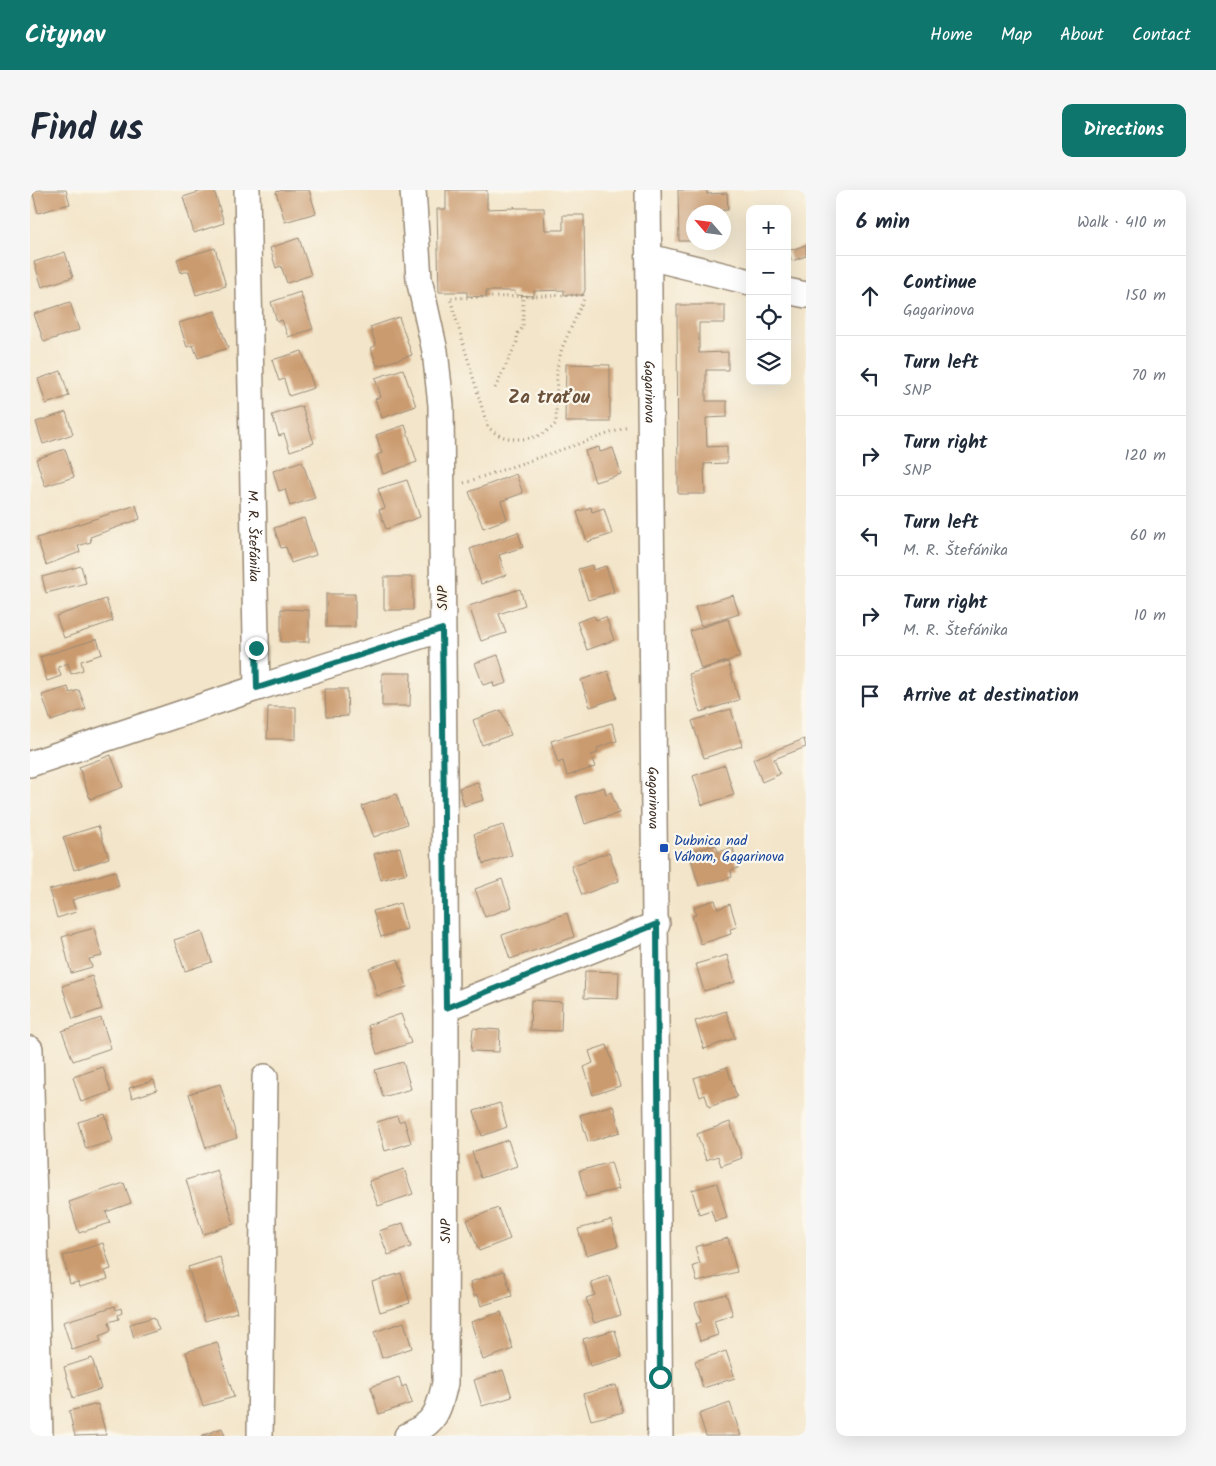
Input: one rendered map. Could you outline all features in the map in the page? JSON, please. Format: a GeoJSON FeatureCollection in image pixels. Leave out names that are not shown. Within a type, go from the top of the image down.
{"type":"FeatureCollection","features":[{"type":"Feature","properties":{"kind":"street","name":"M. R. Štefánika"},"geometry":{"type":"LineString","coordinates":[[247,190],[257,688]]}},
{"type":"Feature","properties":{"kind":"street","name":"SNP"},"geometry":{"type":"LineString","coordinates":[[407,1436],[427,1426],[439,1406],[445,1383],[446,1008],[441,405],[435,352],[419,279],[413,190]]}},
{"type":"Feature","properties":{"kind":"street","name":"Gagarinova"},"geometry":{"type":"LineString","coordinates":[[648,190],[657,924],[660,1436]]}},
{"type":"Feature","properties":{"kind":"street"},"geometry":{"type":"LineString","coordinates":[[649,258],[746,281]]}},
{"type":"Feature","properties":{"kind":"street"},"geometry":{"type":"LineString","coordinates":[[791,292],[806,295]]}},
{"type":"Feature","properties":{"kind":"street"},"geometry":{"type":"LineString","coordinates":[[30,764],[257,688],[442,629]]}},
{"type":"Feature","properties":{"kind":"street"},"geometry":{"type":"LineString","coordinates":[[446,1008],[657,924]]}},
{"type":"Feature","properties":{"kind":"street"},"geometry":{"type":"LineString","coordinates":[[30,1049],[40,1436]]}},
{"type":"Feature","properties":{"kind":"street"},"geometry":{"type":"LineString","coordinates":[[260,1436],[265,1077]]}},
{"type":"Feature","properties":{"kind":"path"},"geometry":{"type":"LineString","coordinates":[[583,295],[584,299],[562,348],[557,368],[556,423],[552,428],[543,432],[509,440],[490,431],[487,425],[450,298],[523,297],[583,295]]}},
{"type":"Feature","properties":{"kind":"path"},"geometry":{"type":"LineString","coordinates":[[495,388],[517,342],[517,334],[523,327],[523,297]]}},
{"type":"Feature","properties":{"kind":"path"},"geometry":{"type":"LineString","coordinates":[[443,490],[650,419]]}},
{"type":"Feature","properties":{"kind":"building"},"geometry":{"type":"Polygon","coordinates":[[[32,190],[66,190],[70,204],[38,213],[32,190]]]}},
{"type":"Feature","properties":{"kind":"building"},"geometry":{"type":"Polygon","coordinates":[[[205,190],[214,190],[224,223],[194,233],[183,197],[205,190]]]}},
{"type":"Feature","properties":{"kind":"building"},"geometry":{"type":"Polygon","coordinates":[[[283,190],[309,190],[316,213],[285,222],[276,192],[283,190]]]}},
{"type":"Feature","properties":{"kind":"building"},"geometry":{"type":"Polygon","coordinates":[[[446,190],[487,190],[487,209],[514,208],[514,206],[516,208],[544,208],[545,230],[563,230],[563,215],[584,215],[585,290],[583,295],[564,295],[564,290],[534,291],[534,296],[516,295],[515,291],[486,291],[486,297],[467,296],[467,292],[439,292],[437,209],[446,209],[446,190]]]}},
{"type":"Feature","properties":{"kind":"building"},"geometry":{"type":"Polygon","coordinates":[[[678,190],[707,190],[707,194],[727,193],[728,205],[686,205],[686,241],[679,241],[678,190]]]}},
{"type":"Feature","properties":{"kind":"building"},"geometry":{"type":"Polygon","coordinates":[[[299,238],[311,275],[287,283],[281,266],[276,268],[270,248],[299,238]]]}},
{"type":"Feature","properties":{"kind":"building"},"geometry":{"type":"Polygon","coordinates":[[[806,245],[806,256],[792,261],[791,250],[806,245]]]}},
{"type":"Feature","properties":{"kind":"building"},"geometry":{"type":"Polygon","coordinates":[[[215,248],[226,286],[196,295],[189,271],[181,273],[177,259],[215,248]]]}},
{"type":"Feature","properties":{"kind":"building"},"geometry":{"type":"Polygon","coordinates":[[[65,252],[73,277],[42,287],[34,262],[65,252]]]}},
{"type":"Feature","properties":{"kind":"building"},"geometry":{"type":"Polygon","coordinates":[[[300,292],[313,329],[288,337],[282,320],[277,322],[271,302],[300,292]]]}},
{"type":"Feature","properties":{"kind":"building"},"geometry":{"type":"Polygon","coordinates":[[[70,302],[79,330],[44,342],[34,314],[70,302]]]}},
{"type":"Feature","properties":{"kind":"building"},"geometry":{"type":"Polygon","coordinates":[[[677,305],[725,305],[725,323],[699,323],[699,353],[728,352],[728,370],[706,370],[706,401],[727,401],[727,417],[706,418],[707,447],[727,446],[727,463],[704,464],[705,494],[678,494],[677,305]]]}},
{"type":"Feature","properties":{"kind":"building"},"geometry":{"type":"Polygon","coordinates":[[[215,311],[228,348],[198,358],[193,345],[187,347],[179,323],[215,311]]]}},
{"type":"Feature","properties":{"kind":"building"},"geometry":{"type":"Polygon","coordinates":[[[399,317],[412,355],[377,366],[371,348],[376,345],[370,327],[399,317]]]}},
{"type":"Feature","properties":{"kind":"building"},"geometry":{"type":"Polygon","coordinates":[[[302,351],[314,388],[289,396],[284,379],[279,381],[272,360],[302,351]]]}},
{"type":"Feature","properties":{"kind":"building"},"geometry":{"type":"Polygon","coordinates":[[[566,364],[610,365],[610,422],[565,422],[566,364]]]}},
{"type":"Feature","properties":{"kind":"building"},"geometry":{"type":"Polygon","coordinates":[[[403,369],[416,406],[382,418],[375,399],[381,397],[375,378],[403,369]]]}},
{"type":"Feature","properties":{"kind":"building"},"geometry":{"type":"Polygon","coordinates":[[[61,371],[69,396],[46,404],[38,379],[61,371]]]}},
{"type":"Feature","properties":{"kind":"building"},"geometry":{"type":"Polygon","coordinates":[[[302,406],[314,443],[290,451],[284,434],[279,436],[272,415],[302,406]]]}},
{"type":"Feature","properties":{"kind":"building"},"geometry":{"type":"Polygon","coordinates":[[[66,412],[73,434],[43,444],[36,422],[66,412]]]}},
{"type":"Feature","properties":{"kind":"building"},"geometry":{"type":"Polygon","coordinates":[[[405,425],[417,462],[383,474],[377,455],[382,453],[376,435],[405,425]]]}},
{"type":"Feature","properties":{"kind":"building"},"geometry":{"type":"Polygon","coordinates":[[[599,447],[600,452],[613,448],[621,474],[595,482],[585,451],[599,447]]]}},
{"type":"Feature","properties":{"kind":"building"},"geometry":{"type":"Polygon","coordinates":[[[65,449],[74,477],[45,486],[36,459],[65,449]]]}},
{"type":"Feature","properties":{"kind":"building"},"geometry":{"type":"Polygon","coordinates":[[[302,461],[315,498],[290,506],[285,489],[279,491],[273,471],[302,461]]]}},
{"type":"Feature","properties":{"kind":"building"},"geometry":{"type":"Polygon","coordinates":[[[516,474],[523,493],[501,501],[507,519],[483,528],[469,492],[516,474]]]}},
{"type":"Feature","properties":{"kind":"building"},"geometry":{"type":"Polygon","coordinates":[[[407,480],[420,517],[386,529],[379,510],[385,508],[378,489],[407,480]]]}},
{"type":"Feature","properties":{"kind":"building"},"geometry":{"type":"Polygon","coordinates":[[[136,505],[140,519],[90,537],[91,542],[78,546],[80,552],[46,565],[37,538],[136,505]]]}},
{"type":"Feature","properties":{"kind":"building"},"geometry":{"type":"Polygon","coordinates":[[[591,507],[592,512],[604,508],[612,534],[587,542],[577,512],[591,507]]]}},
{"type":"Feature","properties":{"kind":"building"},"geometry":{"type":"Polygon","coordinates":[[[304,518],[316,555],[291,563],[286,547],[281,548],[274,528],[304,518]]]}},
{"type":"Feature","properties":{"kind":"building"},"geometry":{"type":"Polygon","coordinates":[[[518,532],[523,547],[499,555],[506,575],[481,584],[470,549],[518,532]]]}},
{"type":"Feature","properties":{"kind":"building"},"geometry":{"type":"Polygon","coordinates":[[[592,565],[593,570],[606,566],[614,592],[588,600],[578,569],[592,565]]]}},
{"type":"Feature","properties":{"kind":"building"},"geometry":{"type":"Polygon","coordinates":[[[81,566],[86,583],[46,593],[42,577],[81,566]]]}},
{"type":"Feature","properties":{"kind":"building"},"geometry":{"type":"Polygon","coordinates":[[[384,577],[413,577],[413,610],[384,610],[384,577]]]}},
{"type":"Feature","properties":{"kind":"building"},"geometry":{"type":"Polygon","coordinates":[[[520,589],[525,605],[499,614],[506,633],[481,641],[469,606],[520,589]]]}},
{"type":"Feature","properties":{"kind":"building"},"geometry":{"type":"Polygon","coordinates":[[[326,594],[355,594],[355,627],[326,627],[326,594]]]}},
{"type":"Feature","properties":{"kind":"building"},"geometry":{"type":"Polygon","coordinates":[[[733,595],[739,614],[701,626],[695,607],[733,595]]]}},
{"type":"Feature","properties":{"kind":"building"},"geometry":{"type":"Polygon","coordinates":[[[106,599],[113,621],[64,638],[56,616],[106,599]]]}},
{"type":"Feature","properties":{"kind":"building"},"geometry":{"type":"Polygon","coordinates":[[[281,609],[309,610],[309,642],[281,642],[281,609]]]}},
{"type":"Feature","properties":{"kind":"building"},"geometry":{"type":"Polygon","coordinates":[[[594,616],[596,620],[606,617],[614,640],[587,650],[577,622],[594,616]]]}},
{"type":"Feature","properties":{"kind":"building"},"geometry":{"type":"Polygon","coordinates":[[[728,619],[740,657],[701,669],[690,631],[728,619]]]}},
{"type":"Feature","properties":{"kind":"building"},"geometry":{"type":"Polygon","coordinates":[[[97,639],[102,654],[81,661],[83,670],[71,674],[68,663],[58,667],[61,676],[47,681],[40,657],[97,639]]]}},
{"type":"Feature","properties":{"kind":"building"},"geometry":{"type":"Polygon","coordinates":[[[498,655],[507,683],[494,687],[493,682],[483,685],[475,663],[498,655]]]}},
{"type":"Feature","properties":{"kind":"building"},"geometry":{"type":"Polygon","coordinates":[[[728,662],[739,700],[700,712],[689,674],[728,662]]]}},
{"type":"Feature","properties":{"kind":"building"},"geometry":{"type":"Polygon","coordinates":[[[608,671],[617,698],[590,707],[581,680],[608,671]]]}},
{"type":"Feature","properties":{"kind":"building"},"geometry":{"type":"Polygon","coordinates":[[[382,673],[411,673],[410,706],[382,706],[382,673]]]}},
{"type":"Feature","properties":{"kind":"building"},"geometry":{"type":"Polygon","coordinates":[[[68,687],[70,693],[79,690],[86,709],[51,721],[42,695],[68,687]]]}},
{"type":"Feature","properties":{"kind":"building"},"geometry":{"type":"Polygon","coordinates":[[[325,689],[347,689],[348,716],[326,717],[325,689]]]}},
{"type":"Feature","properties":{"kind":"building"},"geometry":{"type":"Polygon","coordinates":[[[268,707],[296,707],[296,739],[267,739],[268,707]]]}},
{"type":"Feature","properties":{"kind":"building"},"geometry":{"type":"Polygon","coordinates":[[[731,709],[742,746],[704,758],[692,721],[731,709]]]}},
{"type":"Feature","properties":{"kind":"building"},"geometry":{"type":"Polygon","coordinates":[[[501,710],[511,735],[482,745],[473,720],[501,710]]]}},
{"type":"Feature","properties":{"kind":"building"},"geometry":{"type":"Polygon","coordinates":[[[612,723],[617,741],[597,748],[598,753],[591,755],[595,767],[567,776],[563,761],[558,763],[551,741],[612,723]]]}},
{"type":"Feature","properties":{"kind":"building"},"geometry":{"type":"Polygon","coordinates":[[[804,739],[806,747],[774,759],[780,774],[762,782],[753,759],[804,739]]]}},
{"type":"Feature","properties":{"kind":"building"},"geometry":{"type":"Polygon","coordinates":[[[111,755],[123,787],[90,799],[79,767],[111,755]]]}},
{"type":"Feature","properties":{"kind":"building"},"geometry":{"type":"Polygon","coordinates":[[[725,765],[734,795],[702,805],[693,776],[725,765]]]}},
{"type":"Feature","properties":{"kind":"building"},"geometry":{"type":"Polygon","coordinates":[[[478,782],[484,800],[464,806],[459,788],[478,782]]]}},
{"type":"Feature","properties":{"kind":"building"},"geometry":{"type":"Polygon","coordinates":[[[604,787],[606,794],[611,792],[619,813],[585,824],[576,796],[604,787]]]}},
{"type":"Feature","properties":{"kind":"building"},"geometry":{"type":"Polygon","coordinates":[[[396,794],[407,824],[374,837],[362,806],[396,794]]]}},
{"type":"Feature","properties":{"kind":"building"},"geometry":{"type":"Polygon","coordinates":[[[503,825],[512,855],[483,864],[474,834],[503,825]]]}},
{"type":"Feature","properties":{"kind":"building"},"geometry":{"type":"Polygon","coordinates":[[[98,826],[109,858],[74,870],[63,837],[98,826]]]}},
{"type":"Feature","properties":{"kind":"building"},"geometry":{"type":"Polygon","coordinates":[[[716,845],[718,852],[733,848],[738,868],[731,870],[732,877],[699,886],[691,859],[695,857],[694,851],[716,845]]]}},
{"type":"Feature","properties":{"kind":"building"},"geometry":{"type":"Polygon","coordinates":[[[400,847],[407,873],[381,880],[374,854],[400,847]]]}},
{"type":"Feature","properties":{"kind":"building"},"geometry":{"type":"Polygon","coordinates":[[[609,852],[619,881],[582,895],[571,866],[609,852]]]}},
{"type":"Feature","properties":{"kind":"building"},"geometry":{"type":"Polygon","coordinates":[[[115,871],[119,886],[72,900],[76,912],[57,918],[49,890],[115,871]]]}},
{"type":"Feature","properties":{"kind":"building"},"geometry":{"type":"Polygon","coordinates":[[[502,879],[512,907],[485,917],[475,889],[502,879]]]}},
{"type":"Feature","properties":{"kind":"building"},"geometry":{"type":"Polygon","coordinates":[[[715,900],[718,909],[730,904],[737,927],[730,929],[731,934],[701,944],[692,916],[696,915],[694,907],[715,900]]]}},
{"type":"Feature","properties":{"kind":"building"},"geometry":{"type":"Polygon","coordinates":[[[400,903],[407,929],[381,937],[373,911],[400,903]]]}},
{"type":"Feature","properties":{"kind":"building"},"geometry":{"type":"Polygon","coordinates":[[[567,913],[574,937],[510,959],[502,935],[567,913]]]}},
{"type":"Feature","properties":{"kind":"building"},"geometry":{"type":"Polygon","coordinates":[[[94,928],[102,956],[89,959],[92,967],[71,973],[62,937],[94,928]]]}},
{"type":"Feature","properties":{"kind":"building"},"geometry":{"type":"Polygon","coordinates":[[[202,931],[212,962],[185,971],[174,940],[202,931]]]}},
{"type":"Feature","properties":{"kind":"building"},"geometry":{"type":"Polygon","coordinates":[[[727,955],[735,982],[704,991],[696,964],[727,955]]]}},
{"type":"Feature","properties":{"kind":"building"},"geometry":{"type":"Polygon","coordinates":[[[398,959],[407,987],[377,996],[369,968],[398,959]]]}},
{"type":"Feature","properties":{"kind":"building"},"geometry":{"type":"Polygon","coordinates":[[[585,971],[619,972],[618,999],[584,998],[585,971]]]}},
{"type":"Feature","properties":{"kind":"building"},"geometry":{"type":"Polygon","coordinates":[[[92,976],[102,1009],[73,1019],[62,986],[92,976]]]}},
{"type":"Feature","properties":{"kind":"building"},"geometry":{"type":"Polygon","coordinates":[[[531,1000],[562,1002],[561,1031],[530,1030],[531,1000]]]}},
{"type":"Feature","properties":{"kind":"building"},"geometry":{"type":"Polygon","coordinates":[[[726,1011],[735,1038],[704,1049],[695,1021],[726,1011]]]}},
{"type":"Feature","properties":{"kind":"building"},"geometry":{"type":"Polygon","coordinates":[[[401,1014],[411,1043],[377,1054],[368,1025],[401,1014]]]}},
{"type":"Feature","properties":{"kind":"building"},"geometry":{"type":"Polygon","coordinates":[[[101,1018],[111,1048],[73,1061],[62,1031],[101,1018]]]}},
{"type":"Feature","properties":{"kind":"building"},"geometry":{"type":"Polygon","coordinates":[[[473,1028],[500,1030],[499,1052],[471,1051],[473,1028]]]}},
{"type":"Feature","properties":{"kind":"building"},"geometry":{"type":"Polygon","coordinates":[[[607,1045],[620,1086],[593,1095],[584,1067],[593,1063],[589,1051],[607,1045]]]}},
{"type":"Feature","properties":{"kind":"building"},"geometry":{"type":"Polygon","coordinates":[[[403,1062],[411,1089],[383,1097],[375,1070],[403,1062]]]}},
{"type":"Feature","properties":{"kind":"building"},"geometry":{"type":"Polygon","coordinates":[[[103,1067],[111,1092],[81,1102],[73,1077],[103,1067]]]}},
{"type":"Feature","properties":{"kind":"building"},"geometry":{"type":"Polygon","coordinates":[[[727,1067],[737,1097],[709,1107],[705,1095],[700,1097],[694,1078],[727,1067]]]}},
{"type":"Feature","properties":{"kind":"building"},"geometry":{"type":"Polygon","coordinates":[[[154,1080],[157,1090],[132,1098],[129,1088],[154,1080]]]}},
{"type":"Feature","properties":{"kind":"building"},"geometry":{"type":"Polygon","coordinates":[[[220,1084],[237,1138],[206,1148],[189,1094],[220,1084]]]}},
{"type":"Feature","properties":{"kind":"building"},"geometry":{"type":"Polygon","coordinates":[[[500,1103],[507,1127],[482,1136],[474,1111],[500,1103]]]}},
{"type":"Feature","properties":{"kind":"building"},"geometry":{"type":"Polygon","coordinates":[[[613,1105],[620,1132],[588,1142],[580,1115],[613,1105]]]}},
{"type":"Feature","properties":{"kind":"building"},"geometry":{"type":"Polygon","coordinates":[[[105,1114],[113,1141],[86,1149],[78,1122],[105,1114]]]}},
{"type":"Feature","properties":{"kind":"building"},"geometry":{"type":"Polygon","coordinates":[[[397,1116],[399,1122],[404,1120],[411,1143],[385,1151],[377,1122],[397,1116]]]}},
{"type":"Feature","properties":{"kind":"building"},"geometry":{"type":"Polygon","coordinates":[[[730,1122],[742,1158],[721,1166],[718,1156],[706,1160],[697,1134],[730,1122]]]}},
{"type":"Feature","properties":{"kind":"building"},"geometry":{"type":"Polygon","coordinates":[[[508,1140],[517,1166],[481,1178],[472,1152],[508,1140]]]}},
{"type":"Feature","properties":{"kind":"building"},"geometry":{"type":"Polygon","coordinates":[[[611,1162],[619,1189],[586,1197],[579,1171],[611,1162]]]}},
{"type":"Feature","properties":{"kind":"building"},"geometry":{"type":"Polygon","coordinates":[[[404,1169],[413,1194],[378,1206],[369,1181],[404,1169]]]}},
{"type":"Feature","properties":{"kind":"building"},"geometry":{"type":"Polygon","coordinates":[[[217,1170],[234,1224],[203,1234],[186,1180],[217,1170]]]}},
{"type":"Feature","properties":{"kind":"building"},"geometry":{"type":"Polygon","coordinates":[[[124,1183],[131,1203],[106,1212],[110,1223],[79,1233],[69,1202],[124,1183]]]}},
{"type":"Feature","properties":{"kind":"building"},"geometry":{"type":"Polygon","coordinates":[[[717,1183],[727,1218],[715,1222],[711,1210],[699,1214],[692,1190],[717,1183]]]}},
{"type":"Feature","properties":{"kind":"building"},"geometry":{"type":"Polygon","coordinates":[[[498,1208],[510,1239],[479,1251],[467,1220],[498,1208]]]}},
{"type":"Feature","properties":{"kind":"building"},"geometry":{"type":"Polygon","coordinates":[[[611,1220],[618,1246],[586,1255],[578,1229],[611,1220]]]}},
{"type":"Feature","properties":{"kind":"building"},"geometry":{"type":"Polygon","coordinates":[[[403,1223],[411,1247],[388,1255],[379,1231],[403,1223]]]}},
{"type":"Feature","properties":{"kind":"building"},"geometry":{"type":"Polygon","coordinates":[[[728,1238],[737,1272],[697,1282],[693,1266],[700,1264],[695,1247],[728,1238]]]}},
{"type":"Feature","properties":{"kind":"building"},"geometry":{"type":"Polygon","coordinates":[[[103,1243],[111,1269],[105,1271],[108,1279],[80,1287],[78,1282],[70,1284],[63,1256],[103,1243]]]}},
{"type":"Feature","properties":{"kind":"building"},"geometry":{"type":"Polygon","coordinates":[[[220,1257],[237,1312],[205,1321],[188,1267],[220,1257]]]}},
{"type":"Feature","properties":{"kind":"building"},"geometry":{"type":"Polygon","coordinates":[[[504,1271],[512,1296],[481,1306],[478,1295],[474,1296],[470,1282],[504,1271]]]}},
{"type":"Feature","properties":{"kind":"building"},"geometry":{"type":"Polygon","coordinates":[[[401,1273],[410,1303],[380,1312],[372,1282],[401,1273]]]}},
{"type":"Feature","properties":{"kind":"building"},"geometry":{"type":"Polygon","coordinates":[[[609,1276],[621,1315],[594,1323],[586,1298],[595,1295],[591,1282],[609,1276]]]}},
{"type":"Feature","properties":{"kind":"building"},"geometry":{"type":"Polygon","coordinates":[[[726,1294],[733,1315],[714,1321],[718,1335],[700,1341],[695,1324],[701,1322],[695,1303],[726,1294]]]}},
{"type":"Feature","properties":{"kind":"building"},"geometry":{"type":"Polygon","coordinates":[[[115,1306],[116,1310],[121,1308],[122,1313],[118,1315],[119,1319],[109,1322],[111,1330],[99,1336],[101,1341],[72,1350],[63,1322],[115,1306]]]}},
{"type":"Feature","properties":{"kind":"building"},"geometry":{"type":"Polygon","coordinates":[[[501,1312],[513,1349],[483,1360],[471,1322],[501,1312]]]}},
{"type":"Feature","properties":{"kind":"building"},"geometry":{"type":"Polygon","coordinates":[[[154,1317],[159,1330],[134,1338],[130,1324],[154,1317]]]}},
{"type":"Feature","properties":{"kind":"building"},"geometry":{"type":"Polygon","coordinates":[[[404,1322],[412,1348],[382,1358],[374,1332],[404,1322]]]}},
{"type":"Feature","properties":{"kind":"building"},"geometry":{"type":"Polygon","coordinates":[[[615,1330],[622,1357],[590,1366],[583,1339],[615,1330]]]}},
{"type":"Feature","properties":{"kind":"building"},"geometry":{"type":"Polygon","coordinates":[[[217,1342],[234,1397],[203,1406],[186,1352],[217,1342]]]}},
{"type":"Feature","properties":{"kind":"building"},"geometry":{"type":"Polygon","coordinates":[[[726,1351],[735,1378],[703,1388],[695,1361],[726,1351]]]}},
{"type":"Feature","properties":{"kind":"building"},"geometry":{"type":"Polygon","coordinates":[[[92,1358],[101,1389],[73,1398],[64,1367],[92,1358]]]}},
{"type":"Feature","properties":{"kind":"building"},"geometry":{"type":"Polygon","coordinates":[[[503,1370],[512,1397],[482,1406],[474,1380],[503,1370]]]}},
{"type":"Feature","properties":{"kind":"building"},"geometry":{"type":"Polygon","coordinates":[[[399,1377],[402,1387],[406,1385],[412,1403],[379,1414],[371,1387],[399,1377]]]}},
{"type":"Feature","properties":{"kind":"building"},"geometry":{"type":"Polygon","coordinates":[[[616,1385],[623,1412],[591,1420],[583,1394],[616,1385]]]}},
{"type":"Feature","properties":{"kind":"building"},"geometry":{"type":"Polygon","coordinates":[[[730,1403],[741,1436],[706,1436],[699,1414],[730,1403]]]}},
{"type":"Feature","properties":{"kind":"building"},"geometry":{"type":"Polygon","coordinates":[[[98,1404],[106,1435],[75,1436],[69,1411],[98,1404]]]}},
{"type":"Feature","properties":{"kind":"building"},"geometry":{"type":"Polygon","coordinates":[[[222,1428],[225,1436],[201,1436],[222,1428]]]}},
{"type":"Feature","properties":{"kind":"place","name":"Dubnica nad Váhom, Gagarinova"},"geometry":{"type":"Point","coordinates":[664,848]}},
{"type":"Feature","properties":{"kind":"district","name":"Za traťou"},"geometry":{"type":"Point","coordinates":[549,396]}},
{"type":"Feature","properties":{"kind":"route"},"geometry":{"type":"LineString","coordinates":[[256,648],[257,688],[442,629],[446,1008],[657,924],[660,1377]]}}]}
